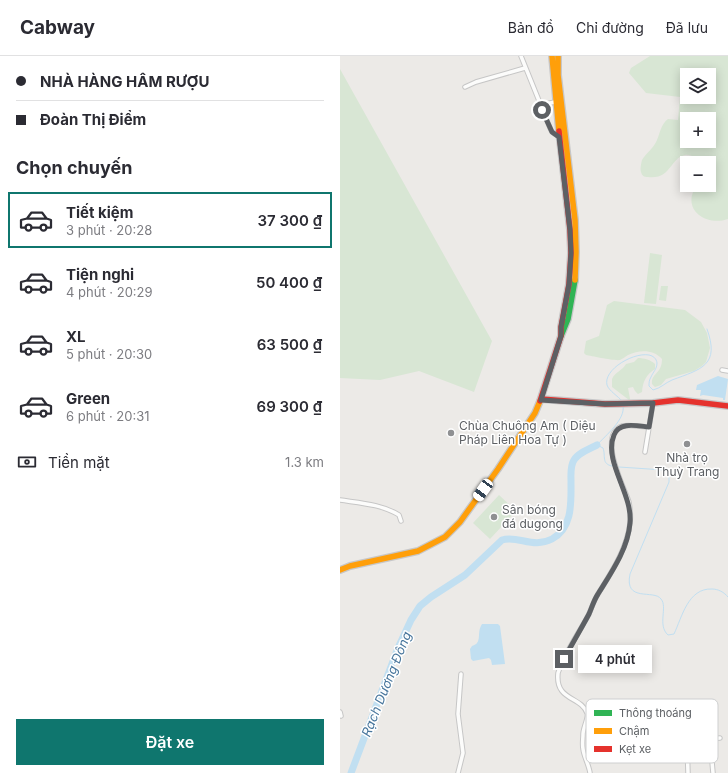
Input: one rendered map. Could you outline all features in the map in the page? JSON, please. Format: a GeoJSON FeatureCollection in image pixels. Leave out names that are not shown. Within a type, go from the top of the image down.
{"type":"FeatureCollection","features":[{"type":"Feature","properties":{"kind":"main road"},"geometry":{"type":"LineString","coordinates":[[552,56],[576,223],[577,250],[571,306],[566,330],[561,336]]}},
{"type":"Feature","properties":{"kind":"main road"},"geometry":{"type":"LineString","coordinates":[[340,570],[350,566],[418,551],[445,537],[460,522],[498,469],[529,423],[541,400],[561,336],[561,327],[569,284],[571,253],[570,230],[559,137],[558,56]]}},
{"type":"Feature","properties":{"kind":"main road"},"geometry":{"type":"LineString","coordinates":[[541,400],[605,404],[653,403],[678,400],[728,406]]}},
{"type":"Feature","properties":{"kind":"street"},"geometry":{"type":"LineString","coordinates":[[521,56],[552,132],[559,137]]}},
{"type":"Feature","properties":{"kind":"street"},"geometry":{"type":"LineString","coordinates":[[465,87],[476,82],[525,68]]}},
{"type":"Feature","properties":{"kind":"street"},"geometry":{"type":"LineString","coordinates":[[540,105],[558,101]]}},
{"type":"Feature","properties":{"kind":"street"},"geometry":{"type":"LineString","coordinates":[[722,370],[728,371]]}},
{"type":"Feature","properties":{"kind":"street"},"geometry":{"type":"LineString","coordinates":[[645,452],[653,403]]}},
{"type":"Feature","properties":{"kind":"street"},"geometry":{"type":"LineString","coordinates":[[586,711],[563,693],[560,689],[557,677],[560,667],[590,613],[594,601],[614,568],[627,538],[630,524],[629,503],[618,475],[612,448],[614,435],[616,430],[624,426],[649,427]]}},
{"type":"Feature","properties":{"kind":"street"},"geometry":{"type":"LineString","coordinates":[[340,500],[370,504],[385,508],[399,515],[401,521]]}},
{"type":"Feature","properties":{"kind":"street"},"geometry":{"type":"LineString","coordinates":[[458,773],[464,753],[458,714],[461,674]]}},
{"type":"Feature","properties":{"kind":"street"},"geometry":{"type":"LineString","coordinates":[[586,721],[583,731],[583,749],[586,759]]}},
{"type":"Feature","properties":{"kind":"street"},"geometry":{"type":"LineString","coordinates":[[587,763],[590,773]]}},
{"type":"Feature","properties":{"kind":"street"},"geometry":{"type":"LineString","coordinates":[[688,763],[688,773]]}},
{"type":"Feature","properties":{"kind":"street"},"geometry":{"type":"LineString","coordinates":[[712,763],[713,773]]}},
{"type":"Feature","properties":{"kind":"green space"},"geometry":{"type":"Polygon","coordinates":[[[650,56],[728,56],[728,219],[719,221],[704,218],[693,208],[691,201],[694,192],[716,192],[716,156],[680,156],[666,172],[661,175],[656,177],[643,176],[641,169],[642,160],[656,143],[664,123],[668,119],[678,120],[680,97],[646,93],[629,73],[631,68],[650,56]]]}},
{"type":"Feature","properties":{"kind":"green space"},"geometry":{"type":"Polygon","coordinates":[[[340,69],[492,341],[474,392],[419,371],[380,380],[340,378],[340,69]]]}},
{"type":"Feature","properties":{"kind":"green space"},"geometry":{"type":"Polygon","coordinates":[[[650,253],[662,255],[656,304],[644,303],[650,253]]]}},
{"type":"Feature","properties":{"kind":"green space"},"geometry":{"type":"Polygon","coordinates":[[[661,286],[668,286],[666,301],[659,300],[661,286]]]}},
{"type":"Feature","properties":{"kind":"green space"},"geometry":{"type":"Polygon","coordinates":[[[614,301],[685,310],[701,322],[707,333],[710,348],[706,362],[694,371],[666,379],[661,385],[655,387],[652,384],[652,380],[659,371],[662,364],[662,359],[654,353],[641,351],[628,355],[620,360],[586,355],[584,353],[586,341],[599,336],[607,305],[614,301]]]}},
{"type":"Feature","properties":{"kind":"green space"},"geometry":{"type":"Polygon","coordinates":[[[638,358],[652,361],[655,364],[655,369],[646,379],[642,392],[638,394],[633,387],[628,388],[629,400],[612,387],[612,379],[626,364],[634,362],[638,358]]]}},
{"type":"Feature","properties":{"kind":"green space","name":"Sân bóng đá dugong"},"geometry":{"type":"Polygon","coordinates":[[[499,495],[516,511],[490,539],[473,523],[499,495]]]}},
{"type":"Feature","properties":{"kind":"water"},"geometry":{"type":"Polygon","coordinates":[[[718,376],[728,379],[725,400],[723,400],[723,398],[703,395],[700,396],[701,390],[696,390],[697,385],[718,376]]]}},
{"type":"Feature","properties":{"kind":"water"},"geometry":{"type":"Polygon","coordinates":[[[482,624],[498,624],[500,626],[505,664],[492,665],[489,658],[473,661],[471,659],[470,649],[477,643],[482,624]]]}},
{"type":"Feature","properties":{"kind":"waterway"},"geometry":{"type":"LineString","coordinates":[[622,401],[607,385],[608,377],[612,370],[620,364],[639,355],[654,357],[657,365],[650,379],[649,386],[653,390],[661,387],[672,380],[700,369],[706,364],[710,358],[711,351],[707,329]]}},
{"type":"Feature","properties":{"kind":"waterway"},"geometry":{"type":"LineString","coordinates":[[612,466],[605,462],[603,448],[597,445],[618,422],[623,411],[623,406]]}},
{"type":"Feature","properties":{"kind":"waterway","name":"Rạch Dương Đông"},"geometry":{"type":"LineString","coordinates":[[351,773],[398,648],[411,620],[420,606],[465,575],[502,540],[514,539],[538,543],[545,542],[559,534],[564,528],[571,506],[571,470],[573,462],[581,453],[597,445]]}},
{"type":"Feature","properties":{"kind":"waterway","name":"Rạch Dương Đông"},"geometry":{"type":"LineString","coordinates":[[619,467],[664,470],[669,474],[669,482],[630,574],[629,583],[631,589],[635,592],[657,596],[661,599],[664,607],[663,626],[668,635],[674,634],[683,612],[697,593],[704,590],[714,589],[723,592],[728,597]]}},
{"type":"Feature","properties":{"kind":"traffic: fast"},"geometry":{"type":"LineString","coordinates":[[561,336],[568,319],[575,280]]}},
{"type":"Feature","properties":{"kind":"traffic: slow"},"geometry":{"type":"LineString","coordinates":[[552,56],[559,131]]}},
{"type":"Feature","properties":{"kind":"traffic: slow"},"geometry":{"type":"LineString","coordinates":[[558,56],[558,75],[575,220],[575,280]]}},
{"type":"Feature","properties":{"kind":"traffic: slow"},"geometry":{"type":"LineString","coordinates":[[340,570],[350,566],[418,551],[445,537],[460,522],[498,469],[535,413],[540,401]]}},
{"type":"Feature","properties":{"kind":"traffic: jam"},"geometry":{"type":"LineString","coordinates":[[540,401],[561,336],[561,327],[569,284],[571,253],[570,230],[559,131]]}},
{"type":"Feature","properties":{"kind":"traffic: jam"},"geometry":{"type":"LineString","coordinates":[[541,399],[605,404],[653,403],[678,400],[728,406]]}},
{"type":"Feature","properties":{"kind":"place","name":"Chùa Chuông Am ( Diệu Pháp Liên Hoa Tự )"},"geometry":{"type":"Point","coordinates":[451,433]}},
{"type":"Feature","properties":{"kind":"place","name":"Nhà trọ Thuỳ Trang"},"geometry":{"type":"Point","coordinates":[687,444]}},
{"type":"Feature","properties":{"kind":"place","name":"Sân bóng đá dugong"},"geometry":{"type":"Point","coordinates":[494,517]}},
{"type":"Feature","properties":{"kind":"route"},"geometry":{"type":"LineString","coordinates":[[542,110],[552,132],[559,137],[570,230],[571,262],[567,299],[561,327],[561,336],[541,400],[605,404],[653,403],[649,427],[624,426],[616,430],[614,435],[612,448],[615,466],[629,503],[631,519],[627,538],[609,578],[594,601],[590,613],[564,659]]}}]}
